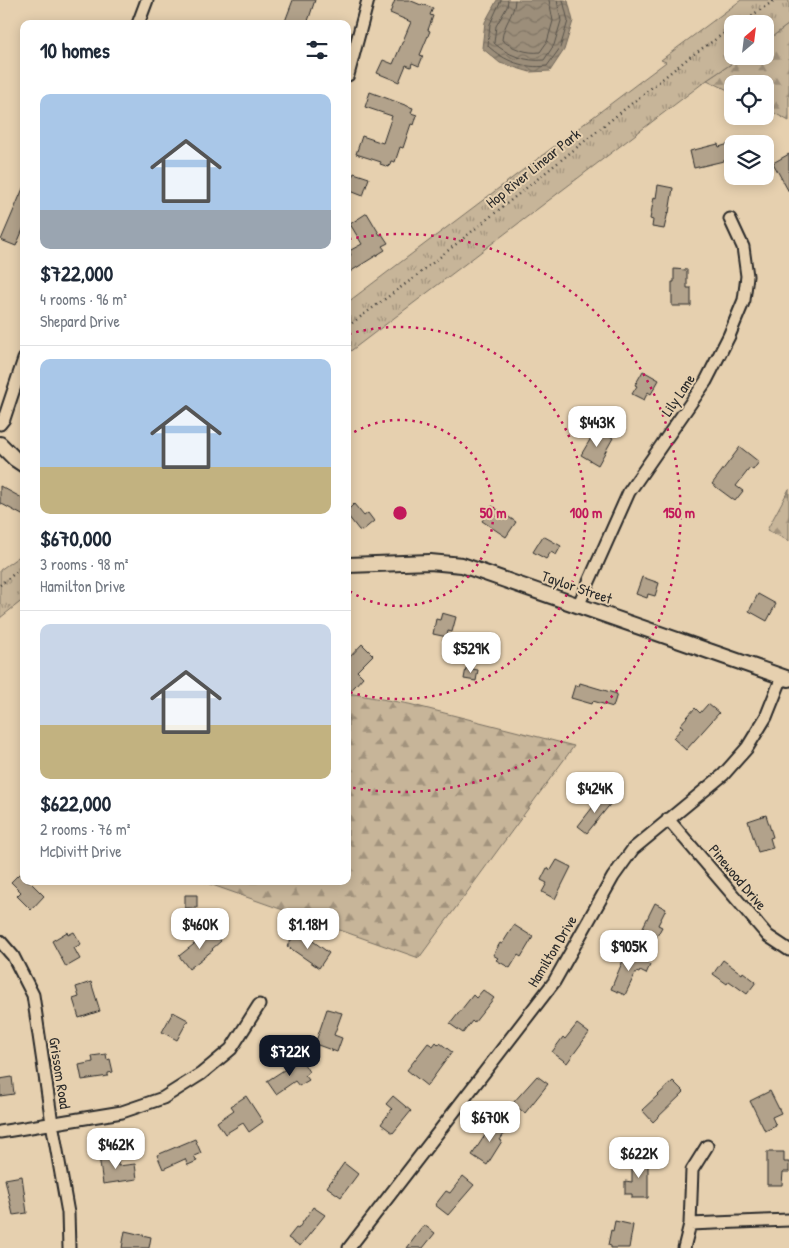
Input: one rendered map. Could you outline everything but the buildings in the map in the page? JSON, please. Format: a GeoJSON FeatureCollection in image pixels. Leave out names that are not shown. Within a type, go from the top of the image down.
{"type":"FeatureCollection","features":[{"type":"Feature","properties":{"kind":"street"},"geometry":{"type":"LineString","coordinates":[[140,20],[147,0]]}},
{"type":"Feature","properties":{"kind":"street"},"geometry":{"type":"LineString","coordinates":[[351,64],[368,0]]}},
{"type":"Feature","properties":{"kind":"street","name":"Lily Lane"},"geometry":{"type":"LineString","coordinates":[[579,604],[629,492],[706,381],[729,336],[744,300],[747,276],[742,247],[730,219]]}},
{"type":"Feature","properties":{"kind":"street"},"geometry":{"type":"LineString","coordinates":[[0,424],[4,418],[20,371]]}},
{"type":"Feature","properties":{"kind":"street"},"geometry":{"type":"LineString","coordinates":[[0,444],[20,462]]}},
{"type":"Feature","properties":{"kind":"street","name":"Taylor Street"},"geometry":{"type":"LineString","coordinates":[[351,565],[430,562],[462,565],[579,604],[685,644],[785,678]]}},
{"type":"Feature","properties":{"kind":"street","name":"Hamilton Drive"},"geometry":{"type":"LineString","coordinates":[[348,1248],[554,982],[613,876],[633,849],[722,774],[747,748],[785,678]]}},
{"type":"Feature","properties":{"kind":"street","name":"Pinewood Drive"},"geometry":{"type":"LineString","coordinates":[[668,819],[768,936],[789,950]]}},
{"type":"Feature","properties":{"kind":"street","name":"Grissom Road"},"geometry":{"type":"LineString","coordinates":[[0,941],[13,956],[33,995],[52,1123],[68,1213],[70,1248]]}},
{"type":"Feature","properties":{"kind":"street"},"geometry":{"type":"LineString","coordinates":[[0,1132],[122,1112],[163,1098],[201,1074],[231,1049],[259,1005]]}},
{"type":"Feature","properties":{"kind":"street"},"geometry":{"type":"LineString","coordinates":[[684,1248],[690,1224],[692,1170],[707,1146]]}},
{"type":"Feature","properties":{"kind":"street"},"geometry":{"type":"LineString","coordinates":[[690,1224],[789,1220]]}},
{"type":"Feature","properties":{"kind":"path"},"geometry":{"type":"LineString","coordinates":[[752,15],[775,0]]}},
{"type":"Feature","properties":{"kind":"path","name":"Hop River Linear Park"},"geometry":{"type":"LineString","coordinates":[[351,324],[415,277],[691,56],[724,33]]}},
{"type":"Feature","properties":{"kind":"path"},"geometry":{"type":"LineString","coordinates":[[0,585],[20,569]]}},
{"type":"Feature","properties":{"kind":"green space"},"geometry":{"type":"Polygon","coordinates":[[[741,0],[789,0],[789,24],[774,35],[774,15],[724,15],[724,65],[730,65],[707,80],[351,351],[351,300],[666,62],[661,60],[741,0]]]}},
{"type":"Feature","properties":{"kind":"green space"},"geometry":{"type":"Polygon","coordinates":[[[789,24],[789,121],[774,113],[774,75],[724,75],[724,88],[707,80],[730,65],[774,65],[774,35],[789,24]]]}},
{"type":"Feature","properties":{"kind":"green space"},"geometry":{"type":"Polygon","coordinates":[[[789,489],[789,541],[767,530],[789,489]]]}},
{"type":"Feature","properties":{"kind":"green space"},"geometry":{"type":"Polygon","coordinates":[[[20,556],[20,602],[0,618],[0,570],[20,556]]]}},
{"type":"Feature","properties":{"kind":"green space"},"geometry":{"type":"Polygon","coordinates":[[[351,694],[409,704],[574,746],[419,958],[212,885],[351,885],[351,694]]]}},
{"type":"Feature","properties":{"kind":"water"},"geometry":{"type":"Polygon","coordinates":[[[497,0],[568,1],[573,21],[564,50],[550,71],[530,72],[500,63],[482,48],[485,22],[497,0]]]}}]}
